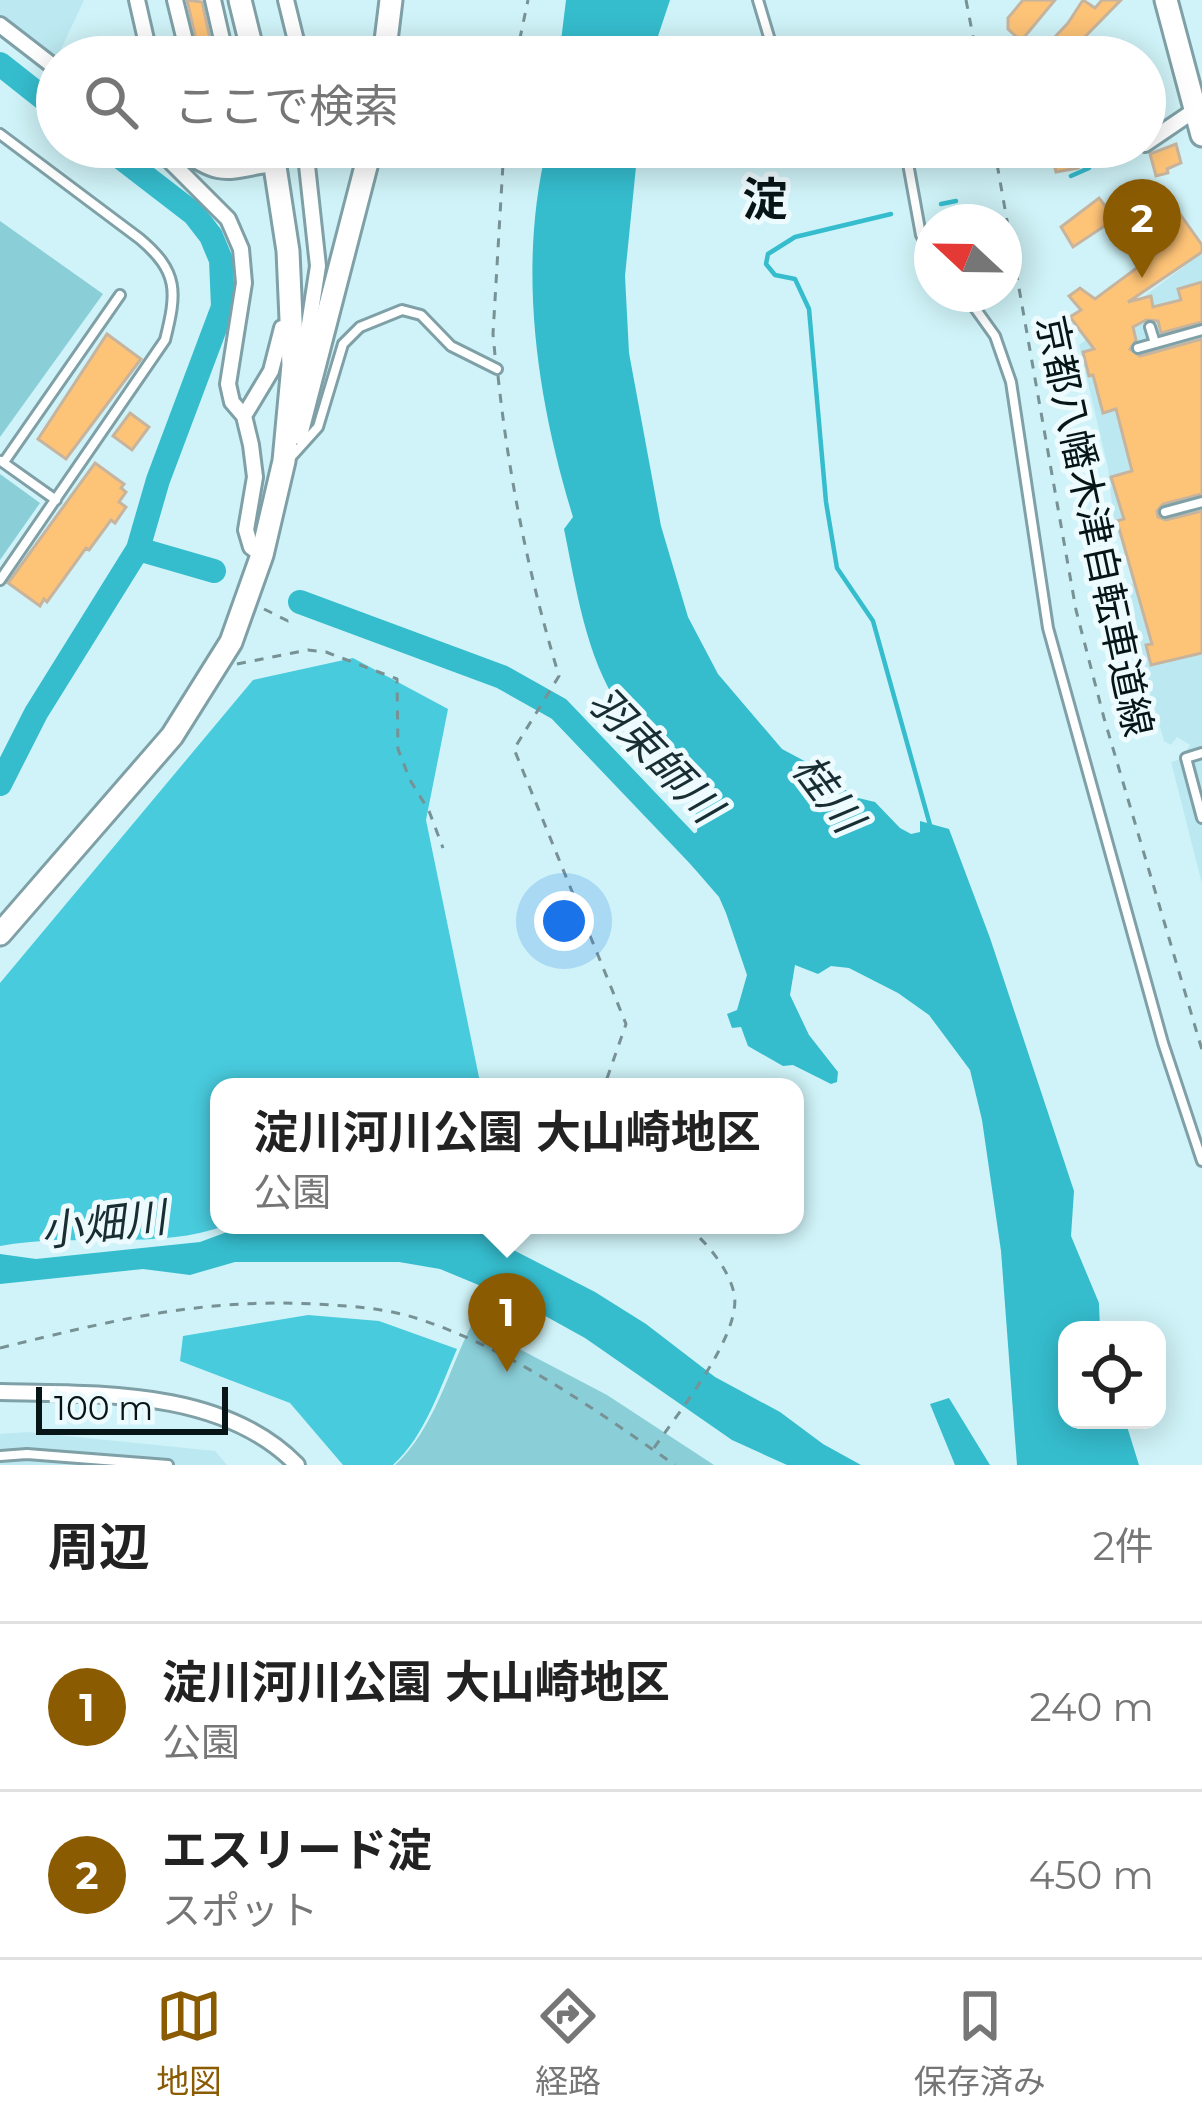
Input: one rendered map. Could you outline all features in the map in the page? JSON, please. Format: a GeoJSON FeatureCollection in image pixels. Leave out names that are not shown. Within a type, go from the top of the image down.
{"type":"FeatureCollection","features":[{"type":"Feature","properties":{"kind":"street"},"geometry":{"type":"LineString","coordinates":[[176,0],[184,36]]}},
{"type":"Feature","properties":{"kind":"street"},"geometry":{"type":"LineString","coordinates":[[212,0],[221,36]]}},
{"type":"Feature","properties":{"kind":"street"},"geometry":{"type":"LineString","coordinates":[[240,0],[249,36]]}},
{"type":"Feature","properties":{"kind":"street"},"geometry":{"type":"LineString","coordinates":[[286,0],[295,36]]}},
{"type":"Feature","properties":{"kind":"street"},"geometry":{"type":"LineString","coordinates":[[387,36],[391,0]]}},
{"type":"Feature","properties":{"kind":"street"},"geometry":{"type":"LineString","coordinates":[[1166,0],[1202,135]]}},
{"type":"Feature","properties":{"kind":"street"},"geometry":{"type":"LineString","coordinates":[[139,1],[145,36]]}},
{"type":"Feature","properties":{"kind":"street"},"geometry":{"type":"LineString","coordinates":[[0,25],[36,53]]}},
{"type":"Feature","properties":{"kind":"street"},"geometry":{"type":"LineString","coordinates":[[1166,130],[1195,110]]}},
{"type":"Feature","properties":{"kind":"street"},"geometry":{"type":"LineString","coordinates":[[180,168],[228,219],[241,249],[244,283],[228,384],[232,402],[244,416],[255,477],[246,530],[251,547],[262,555]]}},
{"type":"Feature","properties":{"kind":"street"},"geometry":{"type":"LineString","coordinates":[[206,168],[223,174],[248,169]]}},
{"type":"Feature","properties":{"kind":"street"},"geometry":{"type":"LineString","coordinates":[[0,934],[172,736],[231,642],[262,555],[284,461],[293,327],[275,168]]}},
{"type":"Feature","properties":{"kind":"street"},"geometry":{"type":"LineString","coordinates":[[306,168],[318,266],[304,357],[316,368]]}},
{"type":"Feature","properties":{"kind":"street"},"geometry":{"type":"LineString","coordinates":[[284,461],[316,368],[365,168]]}},
{"type":"Feature","properties":{"kind":"street"},"geometry":{"type":"LineString","coordinates":[[244,416],[272,371],[278,336],[283,328],[293,327]]}},
{"type":"Feature","properties":{"kind":"street"},"geometry":{"type":"LineString","coordinates":[[0,1392],[149,1401],[203,1411],[240,1423],[282,1449],[297,1465]]}},
{"type":"Feature","properties":{"kind":"lane"},"geometry":{"type":"LineString","coordinates":[[758,0],[769,36]]}},
{"type":"Feature","properties":{"kind":"lane"},"geometry":{"type":"LineString","coordinates":[[0,134],[36,162]]}},
{"type":"Feature","properties":{"kind":"lane"},"geometry":{"type":"LineString","coordinates":[[0,580],[166,340],[173,309],[173,279],[161,257],[45,168]]}},
{"type":"Feature","properties":{"kind":"lane"},"geometry":{"type":"LineString","coordinates":[[909,168],[915,204]]}},
{"type":"Feature","properties":{"kind":"lane"},"geometry":{"type":"LineString","coordinates":[[56,500],[2,461],[120,296]]}},
{"type":"Feature","properties":{"kind":"lane"},"geometry":{"type":"LineString","coordinates":[[284,461],[298,453],[318,427],[343,344],[360,327],[402,310],[421,315],[451,346],[497,368]]}},
{"type":"Feature","properties":{"kind":"lane"},"geometry":{"type":"LineString","coordinates":[[977,312],[995,336],[1010,382],[1048,628],[1163,1043],[1202,1161]]}},
{"type":"Feature","properties":{"kind":"lane"},"geometry":{"type":"LineString","coordinates":[[1150,327],[1155,343]]}},
{"type":"Feature","properties":{"kind":"lane"},"geometry":{"type":"LineString","coordinates":[[1138,348],[1202,330]]}},
{"type":"Feature","properties":{"kind":"lane"},"geometry":{"type":"LineString","coordinates":[[1166,512],[1202,502]]}},
{"type":"Feature","properties":{"kind":"lane"},"geometry":{"type":"LineString","coordinates":[[1202,753],[1186,758],[1202,818]]}},
{"type":"Feature","properties":{"kind":"lane"},"geometry":{"type":"LineString","coordinates":[[0,1456],[168,1465]]}},
{"type":"Feature","properties":{"kind":"path"},"geometry":{"type":"LineString","coordinates":[[520,36],[528,0]]}},
{"type":"Feature","properties":{"kind":"path"},"geometry":{"type":"LineString","coordinates":[[965,0],[973,36]]}},
{"type":"Feature","properties":{"kind":"path"},"geometry":{"type":"LineString","coordinates":[[503,168],[493,334],[508,472],[532,586],[559,676],[514,749],[626,1024],[607,1078]]}},
{"type":"Feature","properties":{"kind":"path","name":"京都八幡木津自転車道線"},"geometry":{"type":"LineString","coordinates":[[998,168],[1076,610],[1202,1049]]}},
{"type":"Feature","properties":{"kind":"path"},"geometry":{"type":"LineString","coordinates":[[265,609],[287,621],[295,617]]}},
{"type":"Feature","properties":{"kind":"path"},"geometry":{"type":"LineString","coordinates":[[215,668],[308,650],[326,652],[397,679],[398,748],[443,848]]}},
{"type":"Feature","properties":{"kind":"path"},"geometry":{"type":"LineString","coordinates":[[653,1450],[732,1327],[734,1293],[707,1242],[697,1234]]}},
{"type":"Feature","properties":{"kind":"path"},"geometry":{"type":"LineString","coordinates":[[0,1348],[166,1309],[229,1302],[369,1307],[420,1319],[468,1338],[534,1374],[674,1465]]}},
{"type":"Feature","properties":{"kind":"shaded area"},"geometry":{"type":"Polygon","coordinates":[[[0,0],[84,0],[67,36],[36,36],[36,47],[0,18],[0,0]]]}},
{"type":"Feature","properties":{"kind":"shaded area"},"geometry":{"type":"Polygon","coordinates":[[[0,221],[103,294],[0,437],[0,221]]]}},
{"type":"Feature","properties":{"kind":"shaded area"},"geometry":{"type":"Polygon","coordinates":[[[1202,253],[1202,884],[1171,762],[1181,759],[1190,745],[1177,737],[1171,745],[1164,741],[1137,648],[1127,586],[1133,583],[1113,513],[1108,468],[1079,345],[1202,253]]]}},
{"type":"Feature","properties":{"kind":"shaded area"},"geometry":{"type":"Polygon","coordinates":[[[0,474],[40,503],[0,560],[0,474]]]}},
{"type":"Feature","properties":{"kind":"shaded area"},"geometry":{"type":"Polygon","coordinates":[[[353,658],[448,709],[426,820],[479,1078],[210,1078],[210,1230],[173,1237],[0,1246],[0,983],[253,680],[353,658]]]}},
{"type":"Feature","properties":{"kind":"shaded area"},"geometry":{"type":"Polygon","coordinates":[[[308,1315],[379,1321],[457,1349],[423,1426],[393,1465],[343,1465],[290,1403],[180,1361],[183,1336],[308,1315]]]}},
{"type":"Feature","properties":{"kind":"shaded area"},"geometry":{"type":"Polygon","coordinates":[[[472,1324],[607,1395],[714,1465],[395,1465],[430,1417],[472,1324]]]}},
{"type":"Feature","properties":{"kind":"shaded area"},"geometry":{"type":"Polygon","coordinates":[[[28,1432],[215,1451],[227,1465],[0,1465],[0,1434],[28,1432]]]}},
{"type":"Feature","properties":{"kind":"water"},"geometry":{"type":"Polygon","coordinates":[[[566,0],[670,0],[658,36],[562,36],[566,0]]]}},
{"type":"Feature","properties":{"kind":"water","name":"桂川"},"geometry":{"type":"Polygon","coordinates":[[[543,168],[636,168],[625,276],[629,353],[661,526],[688,617],[718,674],[782,749],[825,772],[854,797],[875,802],[911,834],[920,832],[920,821],[949,829],[1074,1191],[1071,1236],[1099,1303],[1100,1321],[1058,1321],[1058,1429],[1128,1429],[1139,1465],[1017,1465],[1001,1251],[982,1120],[970,1070],[929,1015],[849,968],[831,966],[818,974],[795,965],[790,995],[809,1035],[838,1072],[837,1082],[831,1084],[793,1065],[783,1066],[748,1046],[741,1027],[732,1028],[727,1014],[737,1010],[747,975],[719,897],[674,845],[697,832],[691,800],[608,688],[584,621],[564,529],[573,517],[541,380],[533,239],[543,168]]]}},
{"type":"Feature","properties":{"kind":"water"},"geometry":{"type":"Polygon","coordinates":[[[222,1234],[482,1234],[595,1292],[715,1377],[861,1465],[787,1465],[732,1440],[585,1338],[520,1302],[440,1269],[399,1262],[235,1262],[190,1275],[143,1269],[0,1284],[0,1254],[36,1259],[200,1242],[222,1234]]]}},
{"type":"Feature","properties":{"kind":"water"},"geometry":{"type":"Polygon","coordinates":[[[949,1398],[990,1465],[955,1465],[930,1404],[949,1398]]]}},
{"type":"Feature","properties":{"kind":"building"},"geometry":{"type":"Polygon","coordinates":[[[187,0],[202,2],[209,36],[195,36],[187,0]]]}},
{"type":"Feature","properties":{"kind":"building"},"geometry":{"type":"Polygon","coordinates":[[[1023,0],[1055,0],[1025,36],[1016,36],[1008,29],[1008,18],[1023,0]]]}},
{"type":"Feature","properties":{"kind":"building"},"geometry":{"type":"Polygon","coordinates":[[[1083,0],[1095,8],[1102,0],[1121,0],[1086,36],[1056,36],[1083,0]]]}},
{"type":"Feature","properties":{"kind":"building"},"geometry":{"type":"Polygon","coordinates":[[[1176,144],[1181,163],[1156,176],[1154,168],[1166,168],[1166,148],[1176,144]]]}},
{"type":"Feature","properties":{"kind":"building"},"geometry":{"type":"Polygon","coordinates":[[[1099,198],[1115,219],[1073,247],[1061,227],[1099,198]]]}},
{"type":"Feature","properties":{"kind":"building"},"geometry":{"type":"Polygon","coordinates":[[[1170,200],[1202,245],[1202,252],[1128,302],[1151,296],[1153,307],[1181,300],[1178,289],[1202,282],[1202,322],[1161,333],[1158,321],[1146,320],[1133,327],[1136,340],[1130,349],[1140,356],[1202,339],[1202,494],[1163,504],[1157,511],[1166,520],[1202,511],[1202,653],[1151,665],[1146,645],[1152,644],[1117,521],[1124,519],[1111,477],[1132,471],[1116,409],[1103,413],[1093,375],[1089,376],[1083,352],[1094,349],[1070,317],[1081,310],[1069,296],[1080,288],[1095,299],[1157,253],[1153,247],[1162,237],[1149,215],[1161,202],[1170,200]]]}},
{"type":"Feature","properties":{"kind":"building"},"geometry":{"type":"Polygon","coordinates":[[[107,334],[141,359],[66,459],[38,439],[107,334]]]}},
{"type":"Feature","properties":{"kind":"building"},"geometry":{"type":"Polygon","coordinates":[[[130,413],[149,427],[132,450],[113,436],[130,413]]]}},
{"type":"Feature","properties":{"kind":"building"},"geometry":{"type":"Polygon","coordinates":[[[95,463],[124,484],[121,488],[126,492],[119,502],[126,507],[40,606],[8,583],[95,463]]]}},
{"type":"Feature","properties":{"kind":"waterway","name":"羽束師川"},"geometry":{"type":"LineString","coordinates":[[0,64],[36,92]]}},
{"type":"Feature","properties":{"kind":"waterway","name":"羽束師川"},"geometry":{"type":"LineString","coordinates":[[0,784],[36,713],[138,549],[158,480],[223,307],[221,260],[211,236],[194,214],[134,168]]}},
{"type":"Feature","properties":{"kind":"waterway"},"geometry":{"type":"LineString","coordinates":[[1071,176],[1089,168]]}},
{"type":"Feature","properties":{"kind":"waterway"},"geometry":{"type":"LineString","coordinates":[[941,204],[956,201]]}},
{"type":"Feature","properties":{"kind":"waterway"},"geometry":{"type":"LineString","coordinates":[[891,214],[795,237],[768,254],[766,264],[775,275],[795,279],[809,309],[826,502],[837,568],[873,621],[930,825]]}},
{"type":"Feature","properties":{"kind":"waterway"},"geometry":{"type":"LineString","coordinates":[[138,549],[214,571]]}},
{"type":"Feature","properties":{"kind":"waterway","name":"羽束師川"},"geometry":{"type":"LineString","coordinates":[[300,602],[502,677],[559,709],[705,862]]}},
{"type":"Feature","properties":{"kind":"place","name":"エスリード淀"},"geometry":{"type":"Point","coordinates":[1142,278]}},
{"type":"Feature","properties":{"kind":"place","name":"淀川河川公園 大山崎地区"},"geometry":{"type":"Point","coordinates":[507,1372]}},
{"type":"Feature","properties":{"kind":"district","name":"淀"},"geometry":{"type":"Point","coordinates":[765,198]}},
{"type":"Feature","properties":{"kind":"water label","name":"小畑川"},"geometry":{"type":"Point","coordinates":[103,1224]}}]}
